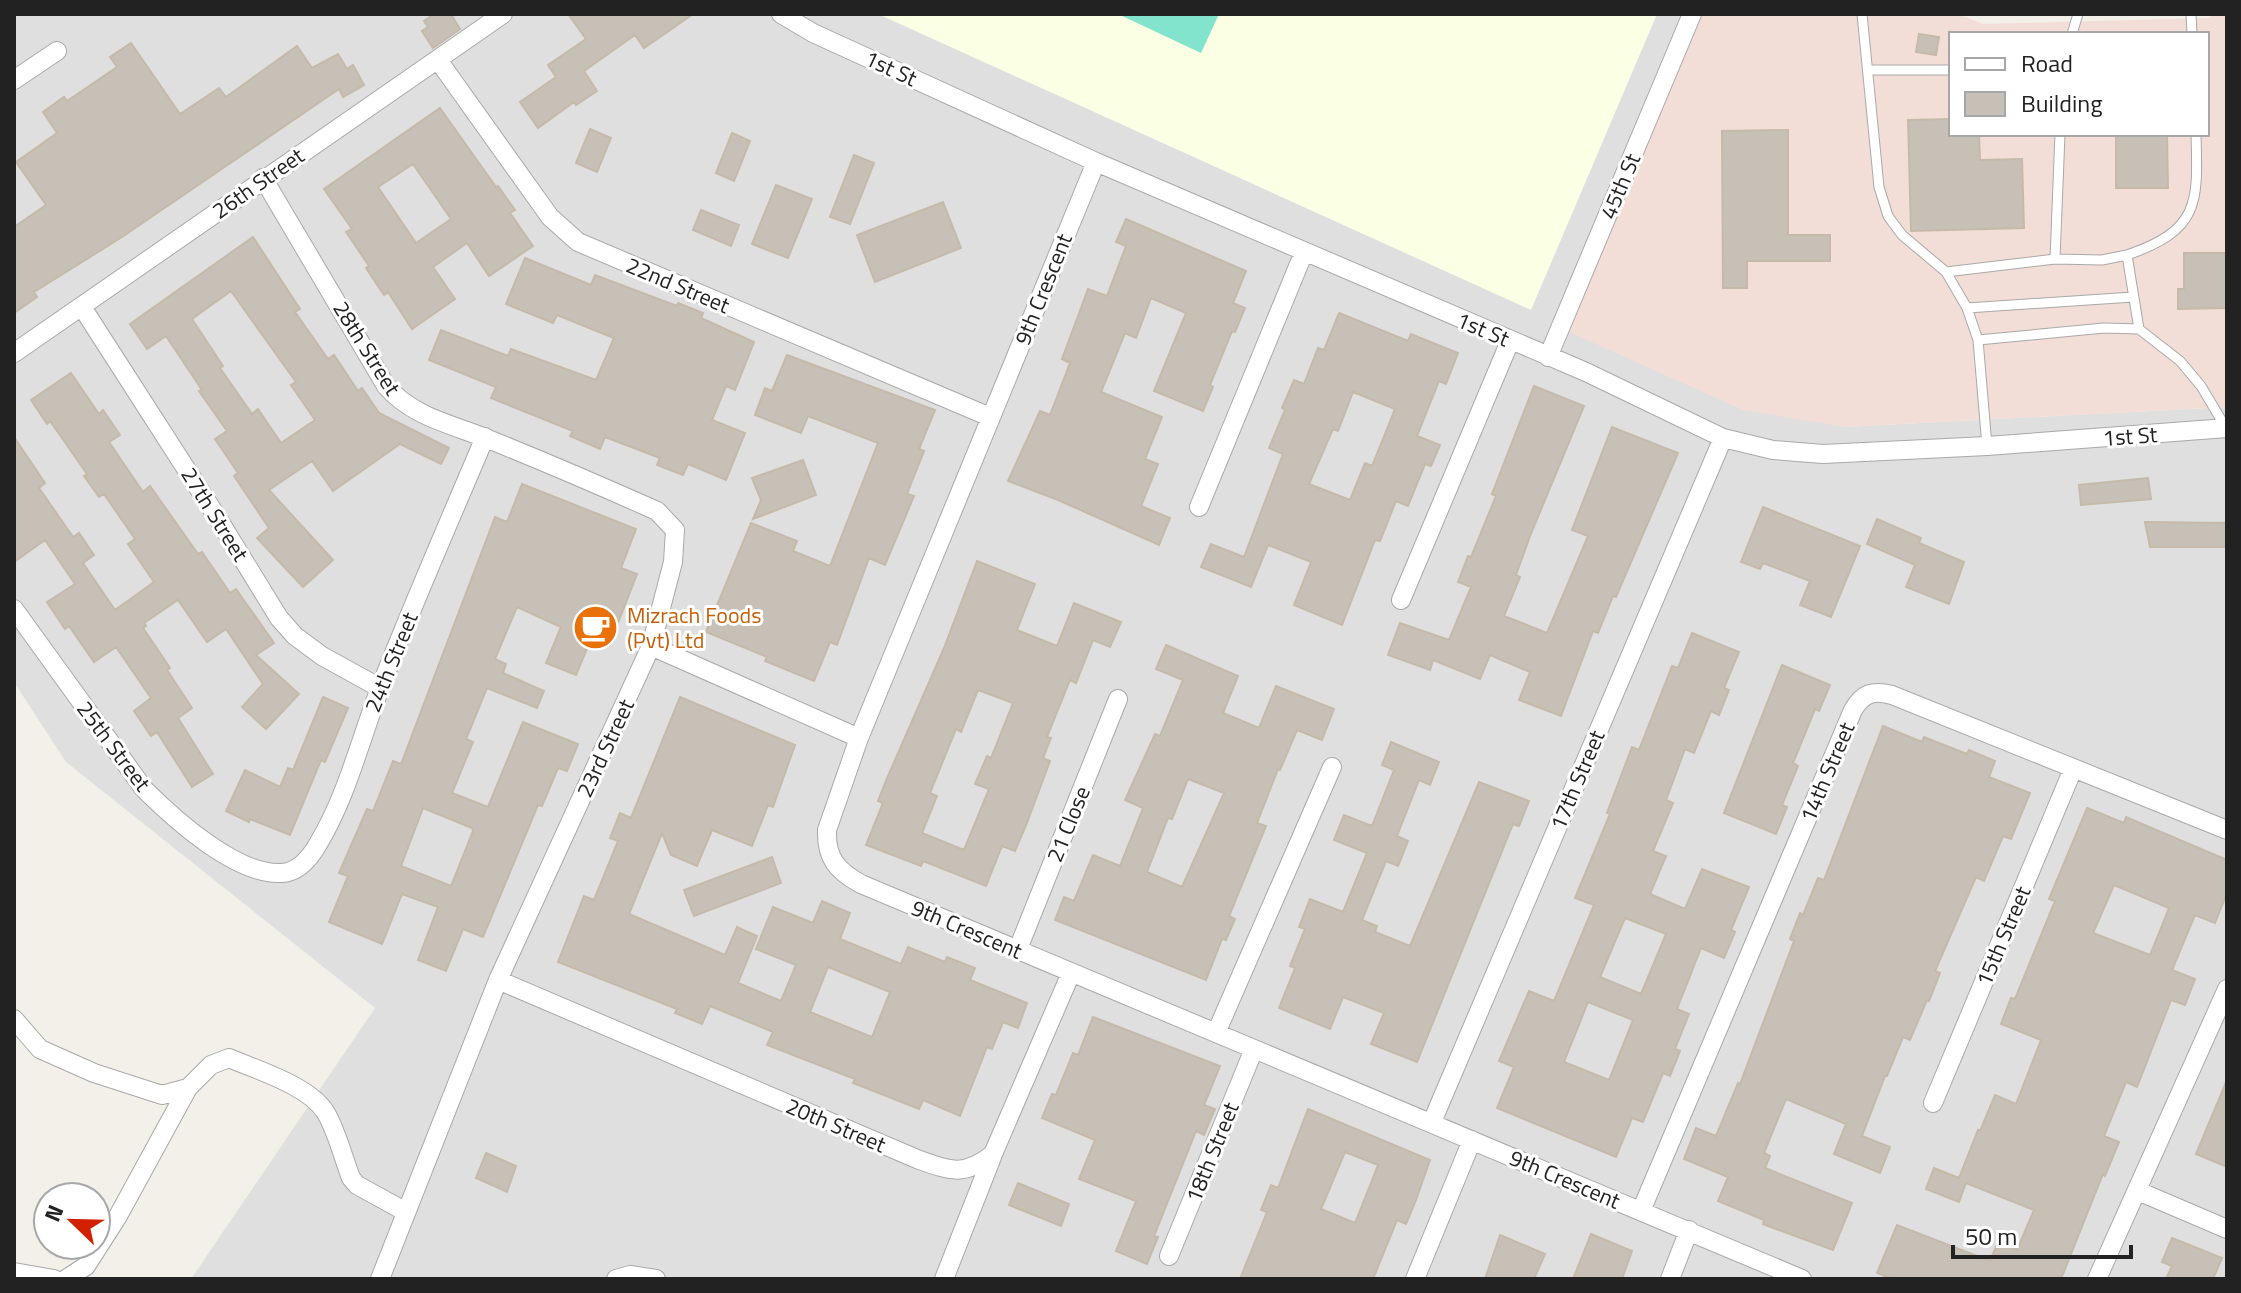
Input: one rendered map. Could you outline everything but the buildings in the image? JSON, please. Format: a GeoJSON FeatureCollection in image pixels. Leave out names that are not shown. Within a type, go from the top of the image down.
{"type":"FeatureCollection","features":[{"type":"Feature","properties":{"kind":"street","name":"1st St"},"geometry":{"type":"LineString","coordinates":[[781,14],[813,33],[1096,162],[1586,372],[1723,438],[1773,450],[1823,454],[1987,446],[2226,428]]}},
{"type":"Feature","properties":{"kind":"street","name":"45th St"},"geometry":{"type":"LineString","coordinates":[[1548,357],[1692,14]]}},
{"type":"Feature","properties":{"kind":"street","name":"26th Street"},"geometry":{"type":"LineString","coordinates":[[14,353],[499,15]]}},
{"type":"Feature","properties":{"kind":"street"},"geometry":{"type":"LineString","coordinates":[[14,80],[57,51]]}},
{"type":"Feature","properties":{"kind":"street","name":"22nd Street"},"geometry":{"type":"LineString","coordinates":[[438,60],[550,217],[578,242],[990,417]]}},
{"type":"Feature","properties":{"kind":"street","name":"9th Crescent"},"geometry":{"type":"LineString","coordinates":[[1096,162],[859,738],[827,830],[827,846],[833,863],[845,876],[861,884],[1802,1279]]}},
{"type":"Feature","properties":{"kind":"street","name":"28th Street"},"geometry":{"type":"LineString","coordinates":[[263,178],[386,386],[399,401],[417,413],[485,437],[657,511]]}},
{"type":"Feature","properties":{"kind":"street"},"geometry":{"type":"LineString","coordinates":[[1199,507],[1304,252]]}},
{"type":"Feature","properties":{"kind":"street","name":"27th Street"},"geometry":{"type":"LineString","coordinates":[[82,307],[279,618],[295,636],[322,656],[380,688]]}},
{"type":"Feature","properties":{"kind":"street"},"geometry":{"type":"LineString","coordinates":[[1401,600],[1510,341]]}},
{"type":"Feature","properties":{"kind":"street","name":"24th Street"},"geometry":{"type":"LineString","coordinates":[[283,873],[304,865],[319,844],[380,688],[485,437]]}},
{"type":"Feature","properties":{"kind":"street","name":"17th Street"},"geometry":{"type":"LineString","coordinates":[[1432,1122],[1723,438]]}},
{"type":"Feature","properties":{"kind":"street","name":"23rd Street"},"geometry":{"type":"LineString","coordinates":[[380,1279],[498,980],[651,646],[673,562],[675,530],[657,511]]}},
{"type":"Feature","properties":{"kind":"street","name":"25th Street"},"geometry":{"type":"LineString","coordinates":[[14,609],[153,798],[234,860],[260,870],[283,873]]}},
{"type":"Feature","properties":{"kind":"street"},"geometry":{"type":"LineString","coordinates":[[651,646],[859,738]]}},
{"type":"Feature","properties":{"kind":"street","name":"14th Street"},"geometry":{"type":"LineString","coordinates":[[1641,1211],[1859,700],[1867,694],[1878,691],[1892,695],[2227,830]]}},
{"type":"Feature","properties":{"kind":"street","name":"21 Close"},"geometry":{"type":"LineString","coordinates":[[1018,949],[1118,699]]}},
{"type":"Feature","properties":{"kind":"street"},"geometry":{"type":"LineString","coordinates":[[1216,1033],[1332,767]]}},
{"type":"Feature","properties":{"kind":"street","name":"15th Street"},"geometry":{"type":"LineString","coordinates":[[1933,1103],[2073,769]]}},
{"type":"Feature","properties":{"kind":"street"},"geometry":{"type":"LineString","coordinates":[[944,1279],[993,1154],[1071,973]]}},
{"type":"Feature","properties":{"kind":"street","name":"20th Street"},"geometry":{"type":"LineString","coordinates":[[498,980],[936,1166],[958,1171],[977,1166],[993,1154]]}},
{"type":"Feature","properties":{"kind":"street"},"geometry":{"type":"LineString","coordinates":[[2097,1279],[2227,989]]}},
{"type":"Feature","properties":{"kind":"street"},"geometry":{"type":"LineString","coordinates":[[14,1019],[40,1049],[94,1073],[162,1095],[188,1088]]}},
{"type":"Feature","properties":{"kind":"street","name":"18th Street"},"geometry":{"type":"LineString","coordinates":[[1169,1256],[1254,1049]]}},
{"type":"Feature","properties":{"kind":"street"},"geometry":{"type":"LineString","coordinates":[[66,1279],[86,1266],[118,1216],[188,1088],[211,1065],[229,1058],[309,1096],[327,1114],[351,1178],[357,1185],[406,1212]]}},
{"type":"Feature","properties":{"kind":"street"},"geometry":{"type":"LineString","coordinates":[[1415,1279],[1472,1140]]}},
{"type":"Feature","properties":{"kind":"street"},"geometry":{"type":"LineString","coordinates":[[2138,1191],[2227,1229]]}},
{"type":"Feature","properties":{"kind":"street"},"geometry":{"type":"LineString","coordinates":[[1670,1279],[1689,1230]]}},
{"type":"Feature","properties":{"kind":"street"},"geometry":{"type":"LineString","coordinates":[[14,1272],[54,1279]]}},
{"type":"Feature","properties":{"kind":"street"},"geometry":{"type":"LineString","coordinates":[[616,1279],[630,1275],[656,1279]]}},
{"type":"Feature","properties":{"kind":"lane"},"geometry":{"type":"LineString","coordinates":[[1862,14],[1879,187],[1888,216],[1902,235],[1946,272],[1967,308],[1978,340],[1987,446]]}},
{"type":"Feature","properties":{"kind":"lane"},"geometry":{"type":"LineString","coordinates":[[1868,70],[1949,70]]}},
{"type":"Feature","properties":{"kind":"lane"},"geometry":{"type":"LineString","coordinates":[[2055,259],[2060,136]]}},
{"type":"Feature","properties":{"kind":"lane"},"geometry":{"type":"LineString","coordinates":[[1946,272],[2055,259],[2102,260],[2151,247],[2174,231],[2190,214],[2196,182],[2196,136]]}},
{"type":"Feature","properties":{"kind":"lane"},"geometry":{"type":"LineString","coordinates":[[2127,255],[2139,329]]}},
{"type":"Feature","properties":{"kind":"lane"},"geometry":{"type":"LineString","coordinates":[[1967,308],[2133,297]]}},
{"type":"Feature","properties":{"kind":"lane"},"geometry":{"type":"LineString","coordinates":[[1978,340],[2104,328],[2139,329],[2158,341],[2187,369],[2226,428]]}},
{"type":"Feature","properties":{"kind":"shaded area"},"geometry":{"type":"Polygon","coordinates":[[[14,14],[1689,14],[1844,427],[2227,407],[2227,1279],[191,1279],[375,1008],[66,762],[14,682],[14,14]]]}},
{"type":"Feature","properties":{"kind":"shaded area"},"geometry":{"type":"Polygon","coordinates":[[[878,14],[1657,14],[1531,310],[878,14]]]}},
{"type":"Feature","properties":{"kind":"shaded area"},"geometry":{"type":"Polygon","coordinates":[[[1689,14],[1957,14],[1983,24],[2210,18],[2211,14],[2227,14],[2227,407],[1844,427],[1743,410],[1556,326],[1689,14]]]}},
{"type":"Feature","properties":{"kind":"green space"},"geometry":{"type":"Polygon","coordinates":[[[1118,14],[1219,14],[1201,53],[1118,14]]]}},
{"type":"Feature","properties":{"kind":"place","name":"Mizrach Foods (Pvt) Ltd"},"geometry":{"type":"Point","coordinates":[596,628]}}]}
